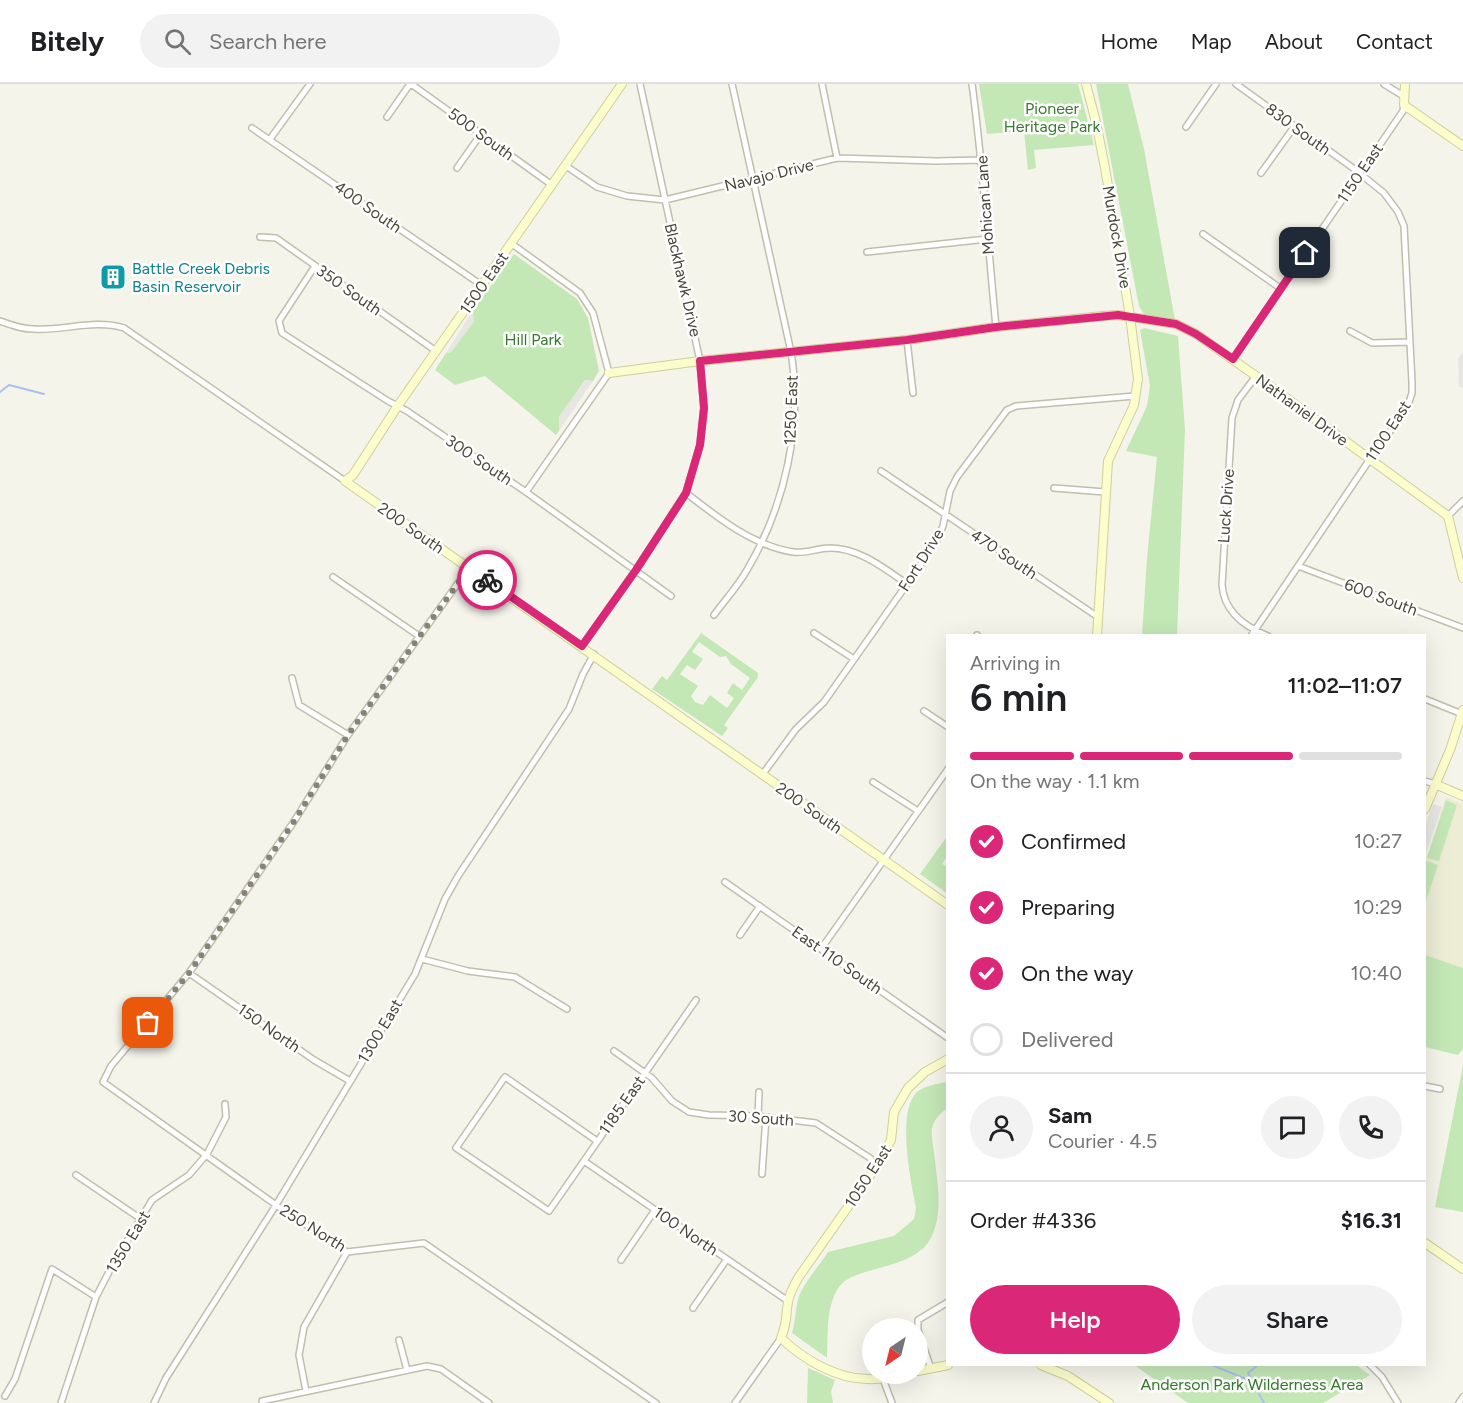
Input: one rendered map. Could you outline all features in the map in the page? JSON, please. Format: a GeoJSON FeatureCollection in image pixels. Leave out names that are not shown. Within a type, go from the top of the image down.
{"type":"FeatureCollection","features":[{"type":"Feature","properties":{"kind":"street"},"geometry":{"type":"LineString","coordinates":[[270,139],[310,84]]}},
{"type":"Feature","properties":{"kind":"street"},"geometry":{"type":"LineString","coordinates":[[387,117],[411,84]]}},
{"type":"Feature","properties":{"kind":"street","name":"500 South"},"geometry":{"type":"LineString","coordinates":[[411,84],[552,185]]}},
{"type":"Feature","properties":{"kind":"street","name":"1500 East"},"geometry":{"type":"LineString","coordinates":[[345,482],[622,84]]}},
{"type":"Feature","properties":{"kind":"street","name":"Blackhawk Drive"},"geometry":{"type":"LineString","coordinates":[[636,570],[686,493],[700,445],[704,408],[700,361],[640,84]]}},
{"type":"Feature","properties":{"kind":"street","name":"1250 East"},"geometry":{"type":"LineString","coordinates":[[714,615],[746,572],[762,542],[781,492],[791,444],[795,381],[791,352],[732,84]]}},
{"type":"Feature","properties":{"kind":"street"},"geometry":{"type":"LineString","coordinates":[[822,84],[837,158]]}},
{"type":"Feature","properties":{"kind":"street","name":"Mohican Lane"},"geometry":{"type":"LineString","coordinates":[[972,84],[982,160],[996,327]]}},
{"type":"Feature","properties":{"kind":"street","name":"Murdock Drive"},"geometry":{"type":"LineString","coordinates":[[1086,84],[1096,122],[1131,316],[1138,379],[1134,405],[1108,461],[1097,634]]}},
{"type":"Feature","properties":{"kind":"street"},"geometry":{"type":"LineString","coordinates":[[1186,127],[1216,84]]}},
{"type":"Feature","properties":{"kind":"street","name":"830 South"},"geometry":{"type":"LineString","coordinates":[[1236,84],[1359,174]]}},
{"type":"Feature","properties":{"kind":"street"},"geometry":{"type":"LineString","coordinates":[[1384,84],[1463,146]]}},
{"type":"Feature","properties":{"kind":"street"},"geometry":{"type":"LineString","coordinates":[[1404,101],[1405,84]]}},
{"type":"Feature","properties":{"kind":"street","name":"1150 East"},"geometry":{"type":"LineString","coordinates":[[1233,359],[1402,111],[1404,101]]}},
{"type":"Feature","properties":{"kind":"street"},"geometry":{"type":"LineString","coordinates":[[1261,172],[1294,127]]}},
{"type":"Feature","properties":{"kind":"street","name":"400 South"},"geometry":{"type":"LineString","coordinates":[[252,128],[483,286]]}},
{"type":"Feature","properties":{"kind":"street"},"geometry":{"type":"LineString","coordinates":[[457,168],[481,134]]}},
{"type":"Feature","properties":{"kind":"street","name":"Navajo Drive"},"geometry":{"type":"LineString","coordinates":[[566,166],[597,187],[627,196],[665,200],[837,158],[982,160]]}},
{"type":"Feature","properties":{"kind":"street","name":"1100 East"},"geometry":{"type":"LineString","coordinates":[[1253,634],[1410,401],[1412,382],[1404,226],[1392,202],[1359,174]]}},
{"type":"Feature","properties":{"kind":"street"},"geometry":{"type":"LineString","coordinates":[[1203,234],[1280,288]]}},
{"type":"Feature","properties":{"kind":"street","name":"350 South"},"geometry":{"type":"LineString","coordinates":[[260,237],[276,238],[436,351]]}},
{"type":"Feature","properties":{"kind":"street"},"geometry":{"type":"LineString","coordinates":[[867,252],[987,239]]}},
{"type":"Feature","properties":{"kind":"street"},"geometry":{"type":"LineString","coordinates":[[512,243],[580,293],[593,313],[609,373],[526,492]]}},
{"type":"Feature","properties":{"kind":"street","name":"300 South"},"geometry":{"type":"LineString","coordinates":[[315,266],[279,321],[282,333],[526,492],[671,596]]}},
{"type":"Feature","properties":{"kind":"street","name":"Nathaniel Drive"},"geometry":{"type":"LineString","coordinates":[[609,373],[700,361],[907,340],[996,327],[1111,315],[1131,316],[1176,324],[1196,334],[1448,516]]}},
{"type":"Feature","properties":{"kind":"street","name":"200 South"},"geometry":{"type":"LineString","coordinates":[[0,321],[21,328],[35,329],[103,324],[124,328],[594,654],[946,904]]}},
{"type":"Feature","properties":{"kind":"street"},"geometry":{"type":"LineString","coordinates":[[1350,331],[1372,343],[1409,342]]}},
{"type":"Feature","properties":{"kind":"street"},"geometry":{"type":"LineString","coordinates":[[907,340],[913,393]]}},
{"type":"Feature","properties":{"kind":"street","name":"Luck Drive"},"geometry":{"type":"LineString","coordinates":[[1253,634],[1228,607],[1222,585],[1232,418],[1238,400],[1256,376]]}},
{"type":"Feature","properties":{"kind":"street","name":"Fort Drive"},"geometry":{"type":"LineString","coordinates":[[762,775],[796,729],[824,702],[908,584],[936,542],[943,526],[950,491],[957,477],[1007,410],[1016,406],[1136,396]]}},
{"type":"Feature","properties":{"kind":"street","name":"470 South"},"geometry":{"type":"LineString","coordinates":[[881,471],[1098,617]]}},
{"type":"Feature","properties":{"kind":"street"},"geometry":{"type":"LineString","coordinates":[[1054,488],[1105,492]]}},
{"type":"Feature","properties":{"kind":"street"},"geometry":{"type":"LineString","coordinates":[[686,493],[720,519],[762,542],[795,553],[829,548],[852,550],[908,584]]}},
{"type":"Feature","properties":{"kind":"street"},"geometry":{"type":"LineString","coordinates":[[1463,501],[1448,516],[1463,578]]}},
{"type":"Feature","properties":{"kind":"street","name":"600 South"},"geometry":{"type":"LineString","coordinates":[[1298,566],[1463,628]]}},
{"type":"Feature","properties":{"kind":"street"},"geometry":{"type":"LineString","coordinates":[[189,973],[293,823],[348,735],[469,568]]}},
{"type":"Feature","properties":{"kind":"street"},"geometry":{"type":"LineString","coordinates":[[582,646],[636,570]]}},
{"type":"Feature","properties":{"kind":"street"},"geometry":{"type":"LineString","coordinates":[[333,577],[419,636]]}},
{"type":"Feature","properties":{"kind":"street"},"geometry":{"type":"LineString","coordinates":[[814,633],[854,659]]}},
{"type":"Feature","properties":{"kind":"street","name":"1300 East"},"geometry":{"type":"LineString","coordinates":[[154,1403],[166,1378],[276,1204],[422,959],[445,899],[458,876],[569,709],[594,654]]}},
{"type":"Feature","properties":{"kind":"street"},"geometry":{"type":"LineString","coordinates":[[292,678],[299,705],[348,735]]}},
{"type":"Feature","properties":{"kind":"street"},"geometry":{"type":"LineString","coordinates":[[1426,699],[1462,712],[1450,750],[1426,806]]}},
{"type":"Feature","properties":{"kind":"street"},"geometry":{"type":"LineString","coordinates":[[924,711],[946,726]]}},
{"type":"Feature","properties":{"kind":"street"},"geometry":{"type":"LineString","coordinates":[[821,949],[946,772]]}},
{"type":"Feature","properties":{"kind":"street"},"geometry":{"type":"LineString","coordinates":[[1426,781],[1463,796]]}},
{"type":"Feature","properties":{"kind":"street"},"geometry":{"type":"LineString","coordinates":[[873,782],[918,811]]}},
{"type":"Feature","properties":{"kind":"street","name":"East 110 South"},"geometry":{"type":"LineString","coordinates":[[725,882],[946,1037]]}},
{"type":"Feature","properties":{"kind":"street"},"geometry":{"type":"LineString","coordinates":[[740,935],[760,906]]}},
{"type":"Feature","properties":{"kind":"street"},"geometry":{"type":"LineString","coordinates":[[422,959],[468,971],[515,977],[567,1009]]}},
{"type":"Feature","properties":{"kind":"street","name":"150 North"},"geometry":{"type":"LineString","coordinates":[[189,973],[314,1060],[350,1081]]}},
{"type":"Feature","properties":{"kind":"street","name":"250 North"},"geometry":{"type":"LineString","coordinates":[[189,973],[111,1066],[103,1082],[347,1252],[424,1243],[656,1403]]}},
{"type":"Feature","properties":{"kind":"street","name":"1185 East"},"geometry":{"type":"LineString","coordinates":[[597,1141],[505,1077],[456,1148],[549,1211],[696,1000]]}},
{"type":"Feature","properties":{"kind":"street","name":"30 South"},"geometry":{"type":"LineString","coordinates":[[614,1051],[645,1073],[662,1087],[672,1101],[689,1112],[709,1115],[758,1116],[816,1123],[870,1158],[876,1167]]}},
{"type":"Feature","properties":{"kind":"street","name":"1050 East"},"geometry":{"type":"LineString","coordinates":[[781,1338],[788,1322],[788,1301],[798,1278],[876,1167],[891,1140],[894,1112],[908,1088],[925,1072],[946,1060]]}},
{"type":"Feature","properties":{"kind":"street"},"geometry":{"type":"LineString","coordinates":[[1426,1086],[1440,1089]]}},
{"type":"Feature","properties":{"kind":"street"},"geometry":{"type":"LineString","coordinates":[[758,1116],[759,1092]]}},
{"type":"Feature","properties":{"kind":"street","name":"1350 East"},"geometry":{"type":"LineString","coordinates":[[61,1403],[96,1297],[152,1200],[189,1175],[207,1154],[226,1117],[225,1104]]}},
{"type":"Feature","properties":{"kind":"street"},"geometry":{"type":"LineString","coordinates":[[762,1174],[766,1117]]}},
{"type":"Feature","properties":{"kind":"street","name":"100 North"},"geometry":{"type":"LineString","coordinates":[[584,1161],[788,1301]]}},
{"type":"Feature","properties":{"kind":"street"},"geometry":{"type":"LineString","coordinates":[[76,1175],[141,1219]]}},
{"type":"Feature","properties":{"kind":"street"},"geometry":{"type":"LineString","coordinates":[[621,1260],[655,1210]]}},
{"type":"Feature","properties":{"kind":"street"},"geometry":{"type":"LineString","coordinates":[[1426,1244],[1463,1269]]}},
{"type":"Feature","properties":{"kind":"street"},"geometry":{"type":"LineString","coordinates":[[306,1391],[299,1355],[304,1327],[347,1252]]}},
{"type":"Feature","properties":{"kind":"street"},"geometry":{"type":"LineString","coordinates":[[693,1308],[727,1259]]}},
{"type":"Feature","properties":{"kind":"street"},"geometry":{"type":"LineString","coordinates":[[4,1396],[15,1379],[52,1269],[96,1297]]}},
{"type":"Feature","properties":{"kind":"street"},"geometry":{"type":"LineString","coordinates":[[921,1318],[946,1303]]}},
{"type":"Feature","properties":{"kind":"street"},"geometry":{"type":"LineString","coordinates":[[735,1403],[781,1338],[814,1363],[836,1373],[862,1379]]}},
{"type":"Feature","properties":{"kind":"street"},"geometry":{"type":"LineString","coordinates":[[399,1340],[407,1370]]}},
{"type":"Feature","properties":{"kind":"street"},"geometry":{"type":"LineString","coordinates":[[928,1360],[931,1369]]}},
{"type":"Feature","properties":{"kind":"street"},"geometry":{"type":"LineString","coordinates":[[928,1369],[946,1365]]}},
{"type":"Feature","properties":{"kind":"street"},"geometry":{"type":"LineString","coordinates":[[262,1401],[427,1366],[441,1370],[489,1403]]}},
{"type":"Feature","properties":{"kind":"street"},"geometry":{"type":"LineString","coordinates":[[1046,1366],[1079,1382],[1109,1403]]}},
{"type":"Feature","properties":{"kind":"street"},"geometry":{"type":"LineString","coordinates":[[1371,1366],[1382,1377],[1398,1403]]}},
{"type":"Feature","properties":{"kind":"street"},"geometry":{"type":"LineString","coordinates":[[885,1384],[892,1403]]}},
{"type":"Feature","properties":{"kind":"street"},"geometry":{"type":"LineString","coordinates":[[1459,1403],[1463,1397]]}},
{"type":"Feature","properties":{"kind":"shaded area"},"geometry":{"type":"Polygon","coordinates":[[[473,310],[474,322],[451,352],[446,353],[473,310]]]}},
{"type":"Feature","properties":{"kind":"shaded area"},"geometry":{"type":"Polygon","coordinates":[[[1463,351],[1463,388],[1459,386],[1458,359],[1463,351]]]}},
{"type":"Feature","properties":{"kind":"shaded area"},"geometry":{"type":"Polygon","coordinates":[[[585,380],[593,381],[559,431],[559,417],[585,380]]]}},
{"type":"Feature","properties":{"kind":"shaded area"},"geometry":{"type":"Polygon","coordinates":[[[1446,797],[1463,804],[1463,1040],[1426,1045],[1426,859],[1446,797]]]}},
{"type":"Feature","properties":{"kind":"shaded area"},"geometry":{"type":"Polygon","coordinates":[[[1433,804],[1442,807],[1426,853],[1426,824],[1433,804]]]}},
{"type":"Feature","properties":{"kind":"green space","name":"Pioneer Heritage Park"},"geometry":{"type":"Polygon","coordinates":[[[979,84],[1078,84],[1094,145],[1034,150],[1036,168],[1028,170],[1024,131],[987,134],[979,84]]]}},
{"type":"Feature","properties":{"kind":"green space"},"geometry":{"type":"Polygon","coordinates":[[[1096,84],[1128,84],[1144,149],[1175,320],[1145,316],[1139,306],[1096,84]]]}},
{"type":"Feature","properties":{"kind":"green space","name":"Hill Park"},"geometry":{"type":"Polygon","coordinates":[[[514,254],[577,299],[588,318],[599,371],[593,381],[585,380],[559,417],[559,431],[556,435],[485,376],[455,385],[435,370],[446,353],[451,352],[473,322],[473,310],[514,254]]]}},
{"type":"Feature","properties":{"kind":"green space"},"geometry":{"type":"Polygon","coordinates":[[[1144,328],[1178,336],[1185,430],[1177,634],[1142,634],[1157,457],[1126,451],[1147,406],[1150,386],[1140,330],[1144,328]]]}},
{"type":"Feature","properties":{"kind":"green space"},"geometry":{"type":"Polygon","coordinates":[[[701,633],[758,673],[758,677],[724,725],[728,728],[722,736],[652,689],[662,676],[667,680],[701,633]],[[699,642],[692,652],[703,659],[695,670],[687,665],[680,674],[698,686],[691,696],[695,702],[703,705],[710,695],[727,708],[734,698],[727,693],[733,683],[742,690],[750,678],[731,664],[726,656],[720,657],[699,642]]]}},
{"type":"Feature","properties":{"kind":"green space"},"geometry":{"type":"Polygon","coordinates":[[[1446,800],[1457,805],[1439,861],[1427,858],[1446,800]]]}},
{"type":"Feature","properties":{"kind":"green space"},"geometry":{"type":"Polygon","coordinates":[[[946,838],[946,858],[942,864],[946,866],[946,893],[920,874],[946,838]]]}},
{"type":"Feature","properties":{"kind":"green space"},"geometry":{"type":"Polygon","coordinates":[[[1426,861],[1438,865],[1426,901],[1426,861]]]}},
{"type":"Feature","properties":{"kind":"green space"},"geometry":{"type":"Polygon","coordinates":[[[1426,955],[1463,968],[1463,1049],[1458,1055],[1426,1047],[1426,955]]]}},
{"type":"Feature","properties":{"kind":"green space"},"geometry":{"type":"Polygon","coordinates":[[[1463,1065],[1463,1212],[1435,1207],[1463,1065]]]}},
{"type":"Feature","properties":{"kind":"green space"},"geometry":{"type":"Polygon","coordinates":[[[946,1082],[946,1109],[934,1122],[932,1129],[938,1185],[935,1228],[931,1238],[922,1249],[910,1257],[854,1276],[837,1290],[833,1297],[828,1323],[827,1358],[792,1333],[799,1296],[808,1279],[828,1252],[894,1236],[914,1219],[916,1208],[907,1148],[907,1115],[917,1092],[946,1082]]]}},
{"type":"Feature","properties":{"kind":"green space","name":"Anderson Park Wilderness Area"},"geometry":{"type":"Polygon","coordinates":[[[1135,1366],[1357,1366],[1370,1375],[1323,1403],[1188,1403],[1135,1366]]]}},
{"type":"Feature","properties":{"kind":"green space"},"geometry":{"type":"Polygon","coordinates":[[[808,1368],[835,1380],[831,1392],[833,1403],[807,1403],[808,1368]]]}},
{"type":"Feature","properties":{"kind":"waterway"},"geometry":{"type":"LineString","coordinates":[[0,392],[9,385],[44,394]]}},
{"type":"Feature","properties":{"kind":"waterway"},"geometry":{"type":"LineString","coordinates":[[1214,1366],[1251,1381]]}},
{"type":"Feature","properties":{"kind":"waterway"},"geometry":{"type":"LineString","coordinates":[[1257,1366],[1248,1373],[1264,1403]]}},
{"type":"Feature","properties":{"kind":"way so far"},"geometry":{"type":"LineString","coordinates":[[148,1023],[189,973],[293,823],[348,735],[469,568],[487,580]]}},
{"type":"Feature","properties":{"kind":"place","name":"Battle Creek Debris Basin Reservoir"},"geometry":{"type":"Point","coordinates":[113,277]}},
{"type":"Feature","properties":{"kind":"route"},"geometry":{"type":"LineString","coordinates":[[487,580],[582,646],[636,570],[686,493],[700,445],[704,408],[700,361],[1118,315],[1176,324],[1196,334],[1233,359],[1305,253]]}}]}
